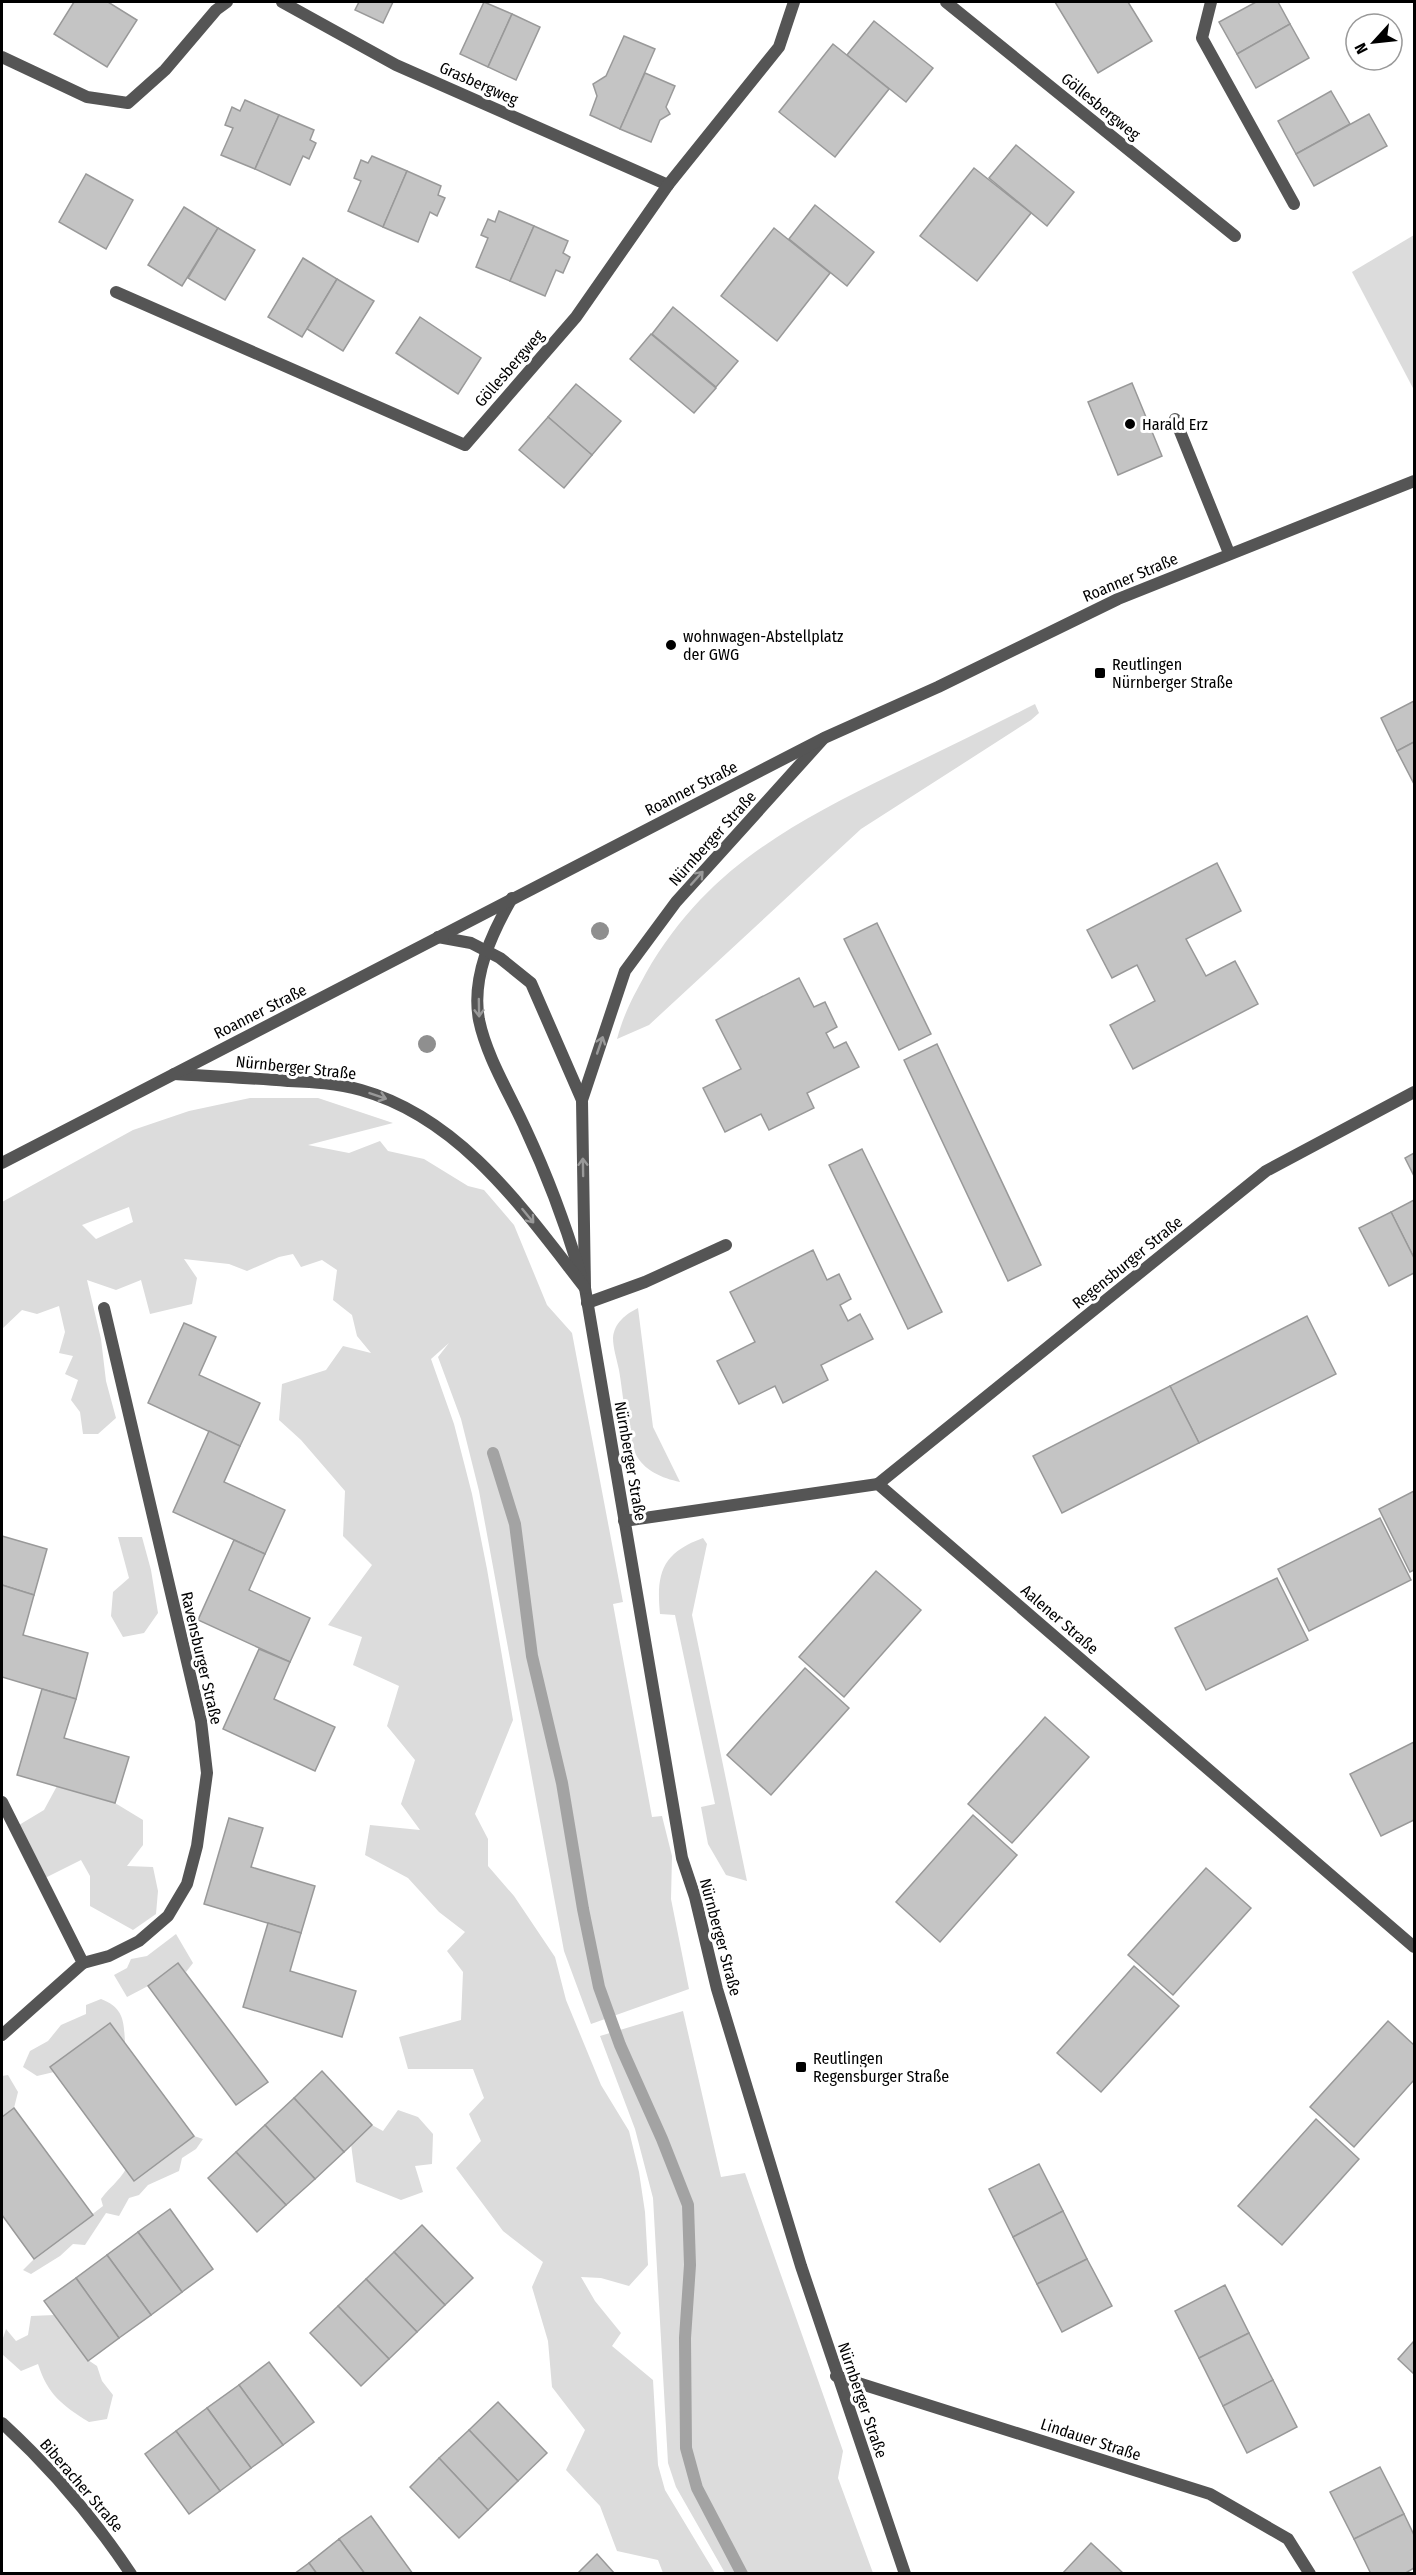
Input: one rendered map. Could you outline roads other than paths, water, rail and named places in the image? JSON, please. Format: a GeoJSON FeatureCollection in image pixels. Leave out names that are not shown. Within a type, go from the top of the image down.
{"type":"FeatureCollection","features":[{"type":"Feature","properties":{"kind":"street"},"geometry":{"type":"LineString","coordinates":[[2,57],[87,97],[128,103],[165,70],[216,10],[227,2]]}},
{"type":"Feature","properties":{"kind":"street","name":"Grasbergweg"},"geometry":{"type":"LineString","coordinates":[[282,2],[396,64],[668,184]]}},
{"type":"Feature","properties":{"kind":"street","name":"Göllesbergweg"},"geometry":{"type":"LineString","coordinates":[[116,292],[465,445],[576,317],[668,184],[779,47],[794,2]]}},
{"type":"Feature","properties":{"kind":"street","name":"Göllesbergweg"},"geometry":{"type":"LineString","coordinates":[[946,2],[1235,237]]}},
{"type":"Feature","properties":{"kind":"street"},"geometry":{"type":"LineString","coordinates":[[1211,2],[1202,38],[1294,204]]}},
{"type":"Feature","properties":{"kind":"street"},"geometry":{"type":"LineString","coordinates":[[1175,419],[1229,553]]}},
{"type":"Feature","properties":{"kind":"street","name":"Roanner Straße"},"geometry":{"type":"LineString","coordinates":[[2,1163],[824,738],[938,687],[1118,599],[1414,481]]}},
{"type":"Feature","properties":{"kind":"street","name":"Nürnberger Straße"},"geometry":{"type":"LineString","coordinates":[[824,738],[676,902],[625,971],[582,1100],[585,1288],[682,1858],[695,1897],[717,1989],[836,2376],[905,2574]]}},
{"type":"Feature","properties":{"kind":"street","name":"Nürnberger Straße"},"geometry":{"type":"LineString","coordinates":[[512,898],[486,950],[478,992],[479,1018],[489,1050],[550,1187],[585,1288]]}},
{"type":"Feature","properties":{"kind":"street","name":"Nürnberger Straße"},"geometry":{"type":"LineString","coordinates":[[438,937],[471,943],[486,950],[500,958],[531,983],[582,1100]]}},
{"type":"Feature","properties":{"kind":"street","name":"Nürnberger Straße"},"geometry":{"type":"LineString","coordinates":[[174,1074],[321,1083],[359,1089],[393,1101],[430,1121],[491,1173],[527,1214],[585,1288]]}},
{"type":"Feature","properties":{"kind":"street","name":"Regensburger Straße"},"geometry":{"type":"LineString","coordinates":[[878,1484],[1266,1171],[1414,1092]]}},
{"type":"Feature","properties":{"kind":"street"},"geometry":{"type":"LineString","coordinates":[[587,1303],[645,1282],[726,1245]]}},
{"type":"Feature","properties":{"kind":"street","name":"Ravensburger Straße"},"geometry":{"type":"LineString","coordinates":[[2,2035],[83,1963],[109,1956],[139,1941],[168,1916],[187,1884],[195,1855],[207,1773],[201,1720],[104,1308]]}},
{"type":"Feature","properties":{"kind":"street"},"geometry":{"type":"LineString","coordinates":[[624,1521],[878,1484]]}},
{"type":"Feature","properties":{"kind":"street","name":"Aalener Straße"},"geometry":{"type":"LineString","coordinates":[[878,1484],[1414,1947]]}},
{"type":"Feature","properties":{"kind":"street"},"geometry":{"type":"LineString","coordinates":[[2,1802],[83,1963]]}},
{"type":"Feature","properties":{"kind":"street","name":"Lindauer Straße"},"geometry":{"type":"LineString","coordinates":[[836,2376],[1210,2494],[1288,2539],[1310,2574]]}},
{"type":"Feature","properties":{"kind":"street","name":"Biberacher Straße"},"geometry":{"type":"LineString","coordinates":[[2,2423],[38,2456],[70,2491],[97,2524],[131,2574]]}},
{"type":"Feature","properties":{"kind":"waterway"},"geometry":{"type":"LineString","coordinates":[[493,1453],[515,1524],[532,1656],[562,1783],[583,1909],[599,1987],[620,2045],[662,2139],[688,2205],[690,2265],[685,2338],[686,2448],[697,2488],[742,2574]]}},
{"type":"Feature","properties":{"kind":"place","name":"Harald Erz"},"geometry":{"type":"Point","coordinates":[1130,424]}},
{"type":"Feature","properties":{"kind":"place","name":"wohnwagen-Abstellplatz der GWG"},"geometry":{"type":"Point","coordinates":[671,645]}},
{"type":"Feature","properties":{"kind":"place","name":"Reutlingen Nürnberger Straße"},"geometry":{"type":"Point","coordinates":[1100,673]}},
{"type":"Feature","properties":{"kind":"place","name":"Reutlingen Regensburger Straße"},"geometry":{"type":"Point","coordinates":[801,2067]}}]}
